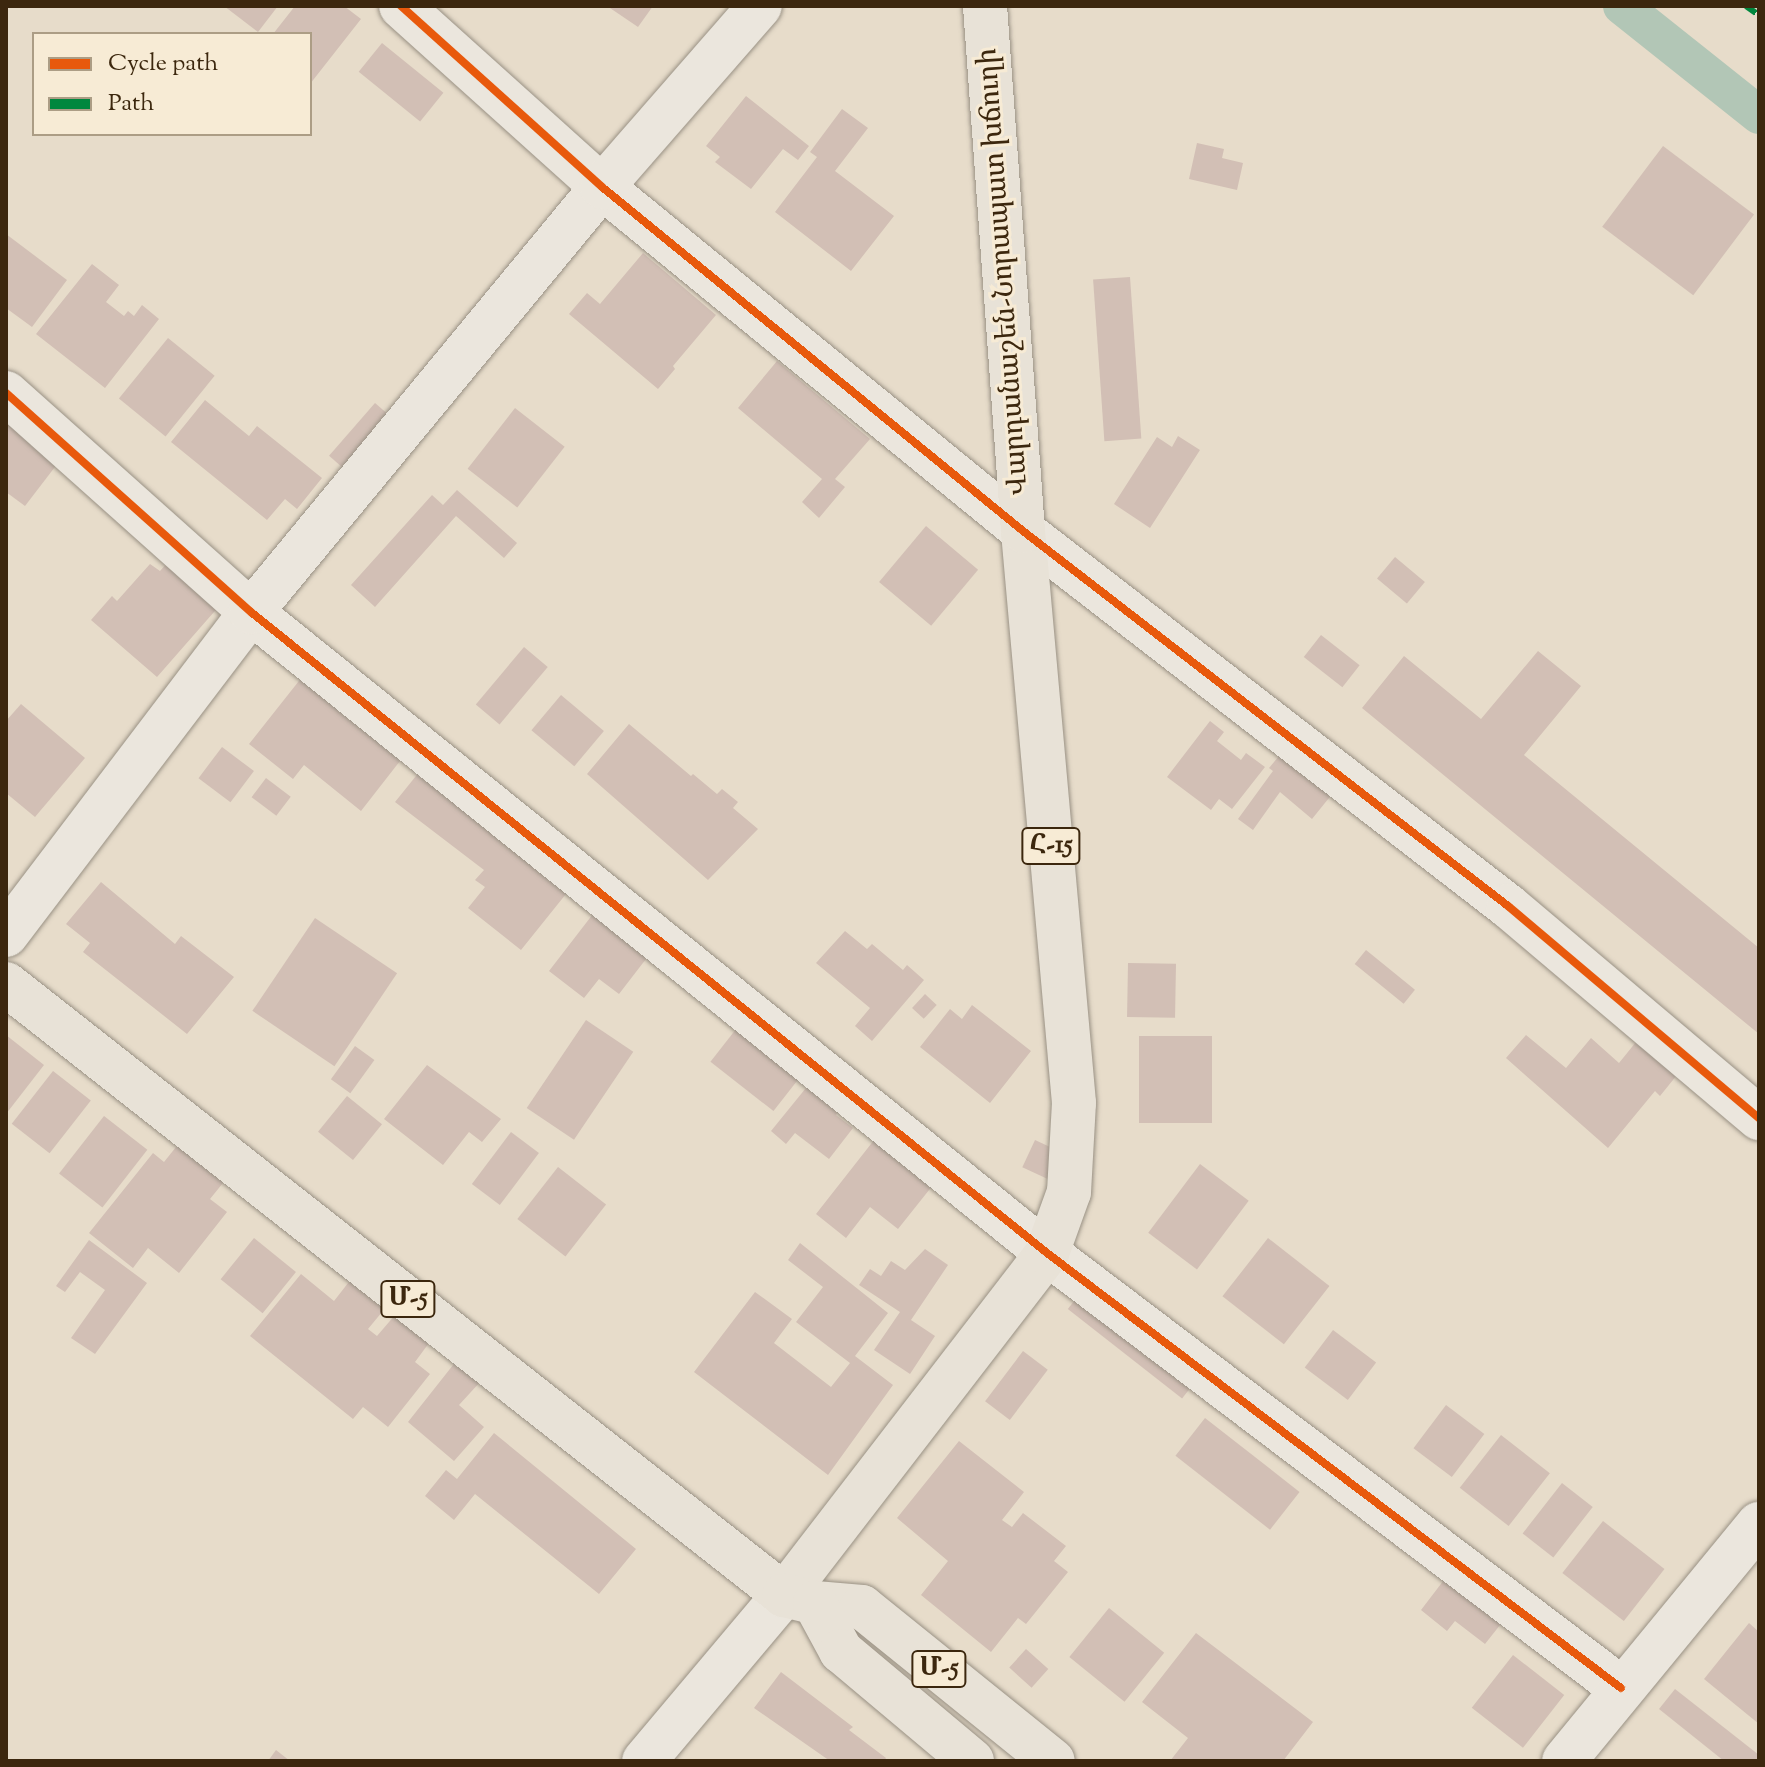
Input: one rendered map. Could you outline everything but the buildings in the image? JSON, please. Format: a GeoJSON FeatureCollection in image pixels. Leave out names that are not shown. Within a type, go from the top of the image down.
{"type":"FeatureCollection","features":[{"type":"Feature","properties":{"kind":"main road","name":"Վարդանաշեն-Նորապատ խճուղի"},"geometry":{"type":"LineString","coordinates":[[800,1599],[1047,1253],[1069,1192],[1074,1103],[1023,531],[985,6]]}},
{"type":"Feature","properties":{"kind":"main road","name":"Մ-5"},"geometry":{"type":"LineString","coordinates":[[6,984],[800,1599],[841,1651],[972,1761]]}},
{"type":"Feature","properties":{"kind":"main road","name":"Մ-5"},"geometry":{"type":"LineString","coordinates":[[800,1599],[862,1607],[1053,1761]]}},
{"type":"Feature","properties":{"kind":"street"},"geometry":{"type":"LineString","coordinates":[[401,6],[602,187],[1023,531],[1508,906],[1759,1118]]}},
{"type":"Feature","properties":{"kind":"street"},"geometry":{"type":"LineString","coordinates":[[6,935],[251,612],[602,187],[760,6]]}},
{"type":"Feature","properties":{"kind":"street"},"geometry":{"type":"LineString","coordinates":[[6,393],[251,612],[1047,1253],[1621,1688]]}},
{"type":"Feature","properties":{"kind":"street"},"geometry":{"type":"LineString","coordinates":[[1564,1761],[1759,1524]]}},
{"type":"Feature","properties":{"kind":"street"},"geometry":{"type":"LineString","coordinates":[[644,1761],[800,1599]]}},
{"type":"Feature","properties":{"kind":"waterway"},"geometry":{"type":"LineString","coordinates":[[1622,6],[1759,115]]}},
{"type":"Feature","properties":{"kind":"marked path"},"geometry":{"type":"LineString","coordinates":[[1746,6],[1759,15]]}},
{"type":"Feature","properties":{"kind":"cycle path"},"geometry":{"type":"LineString","coordinates":[[401,6],[602,187],[1023,531],[1508,906],[1759,1118]]}},
{"type":"Feature","properties":{"kind":"cycle path"},"geometry":{"type":"LineString","coordinates":[[6,393],[251,612],[1047,1253],[1621,1688]]}}]}
